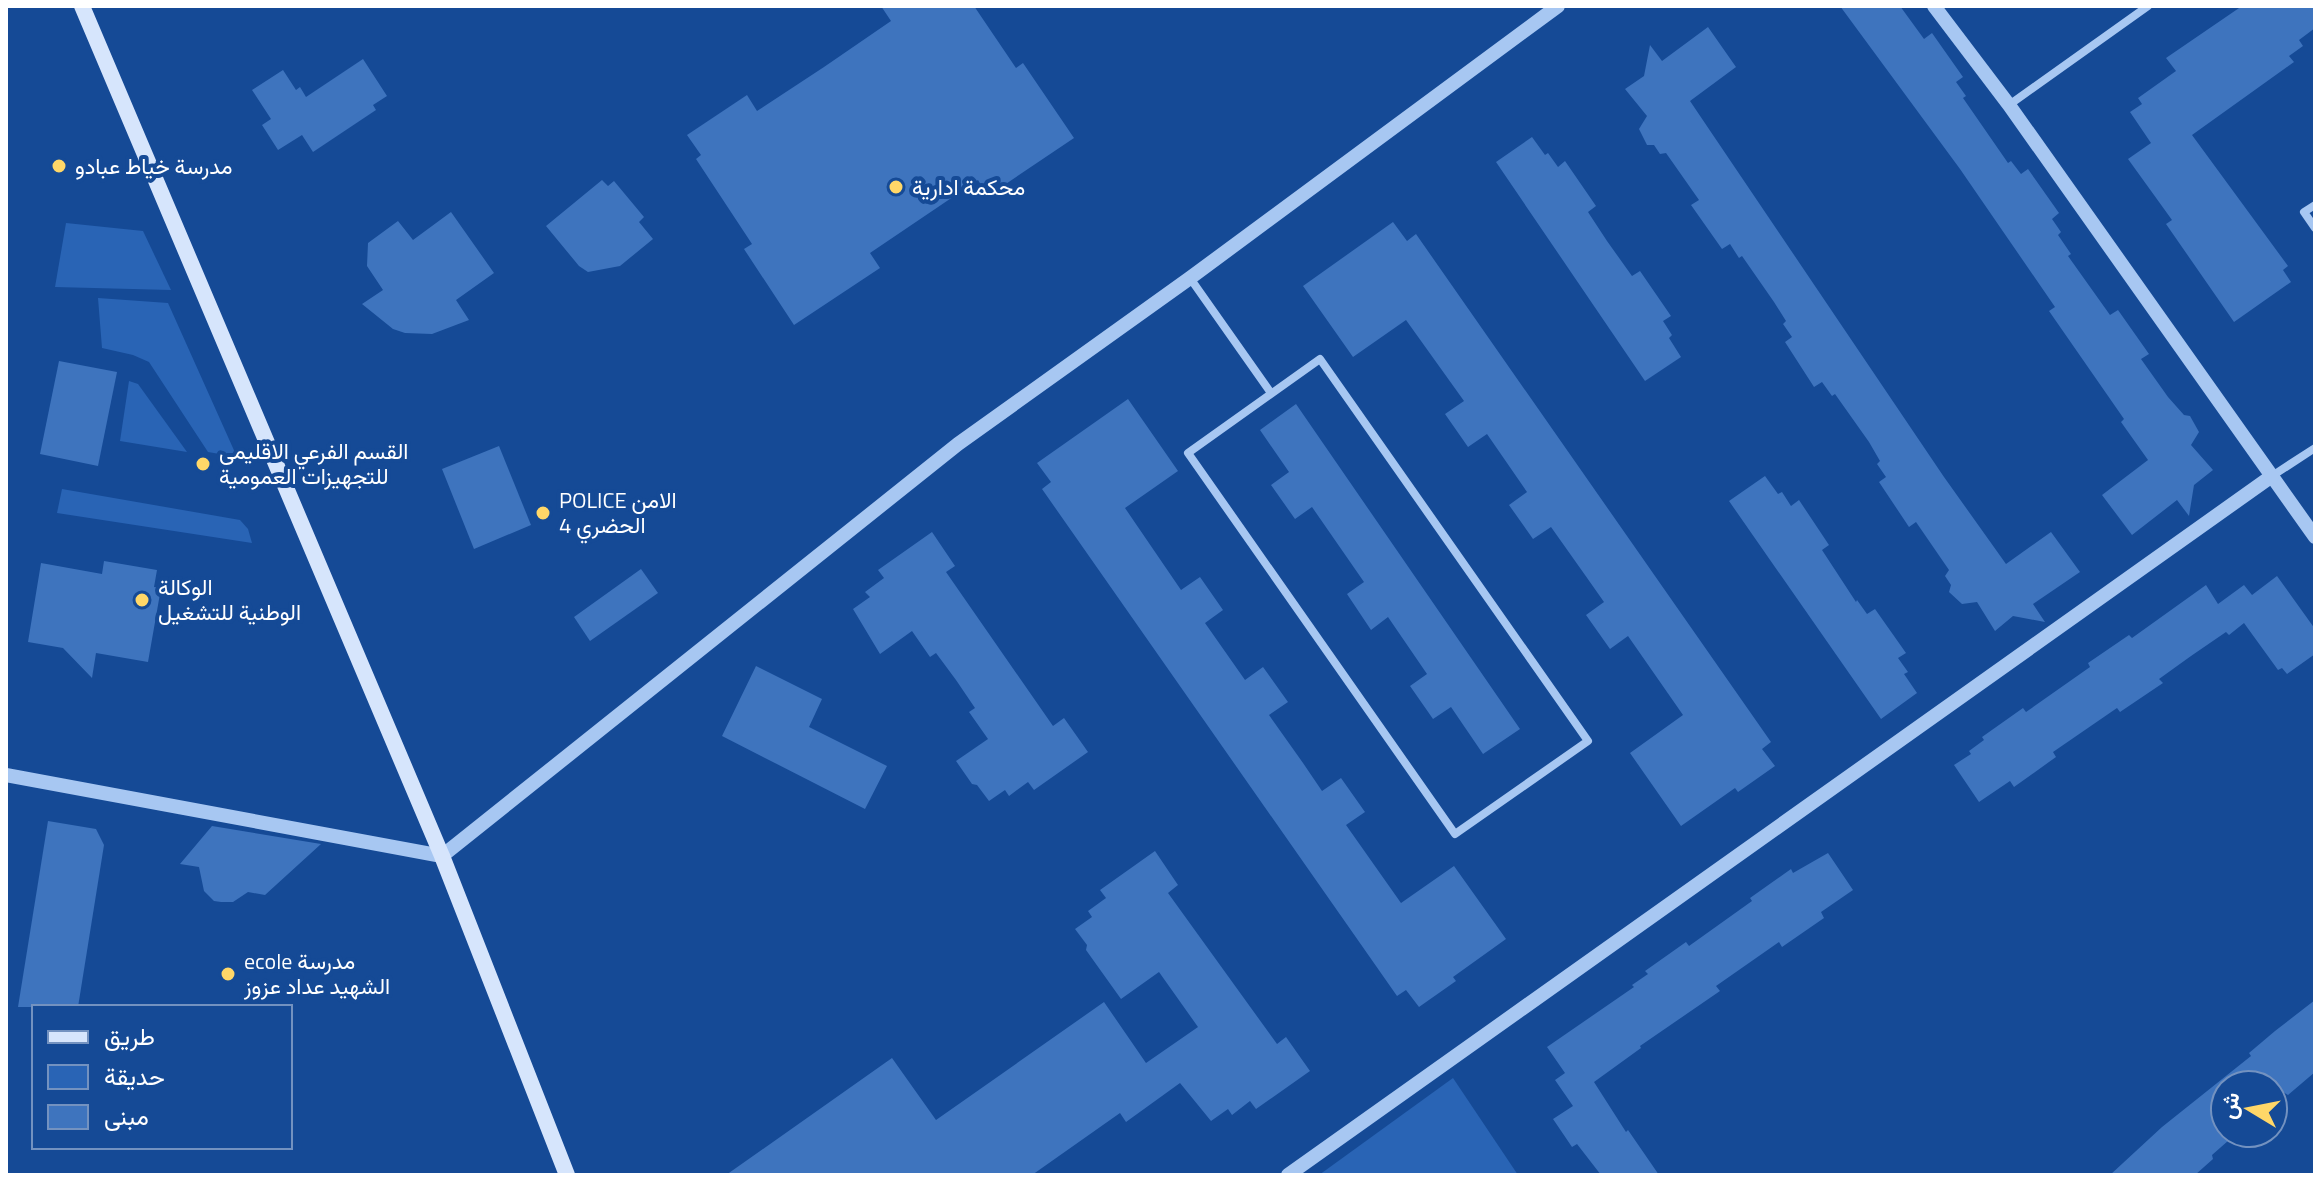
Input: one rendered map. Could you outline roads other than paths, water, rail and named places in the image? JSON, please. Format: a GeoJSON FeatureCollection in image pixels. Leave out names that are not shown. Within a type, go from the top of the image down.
{"type":"FeatureCollection","features":[{"type":"Feature","properties":{"kind":"main road"},"geometry":{"type":"LineString","coordinates":[[82,6],[442,856],[567,1175]]}},
{"type":"Feature","properties":{"kind":"street"},"geometry":{"type":"LineString","coordinates":[[6,775],[442,856],[958,444],[1190,278],[1558,6]]}},
{"type":"Feature","properties":{"kind":"street"},"geometry":{"type":"LineString","coordinates":[[1934,6],[2009,105],[2315,537]]}},
{"type":"Feature","properties":{"kind":"street"},"geometry":{"type":"LineString","coordinates":[[2009,105],[2148,6]]}},
{"type":"Feature","properties":{"kind":"street"},"geometry":{"type":"LineString","coordinates":[[2315,205],[2304,212],[2315,228]]}},
{"type":"Feature","properties":{"kind":"street"},"geometry":{"type":"LineString","coordinates":[[1190,278],[1271,393]]}},
{"type":"Feature","properties":{"kind":"street"},"geometry":{"type":"LineString","coordinates":[[1320,359],[1588,741],[1455,834],[1188,453],[1271,393],[1320,359]]}},
{"type":"Feature","properties":{"kind":"street"},"geometry":{"type":"LineString","coordinates":[[1288,1175],[2315,448]]}},
{"type":"Feature","properties":{"kind":"place","name":"مدرسة خياط عبادو"},"geometry":{"type":"Point","coordinates":[59,166]}},
{"type":"Feature","properties":{"kind":"place","name":"محكمة ادارية"},"geometry":{"type":"Point","coordinates":[896,187]}},
{"type":"Feature","properties":{"kind":"place","name":"القسم الفرعي الاقليمي للتجهيزات العمومية"},"geometry":{"type":"Point","coordinates":[203,464]}},
{"type":"Feature","properties":{"kind":"place","name":"POLICE الامن الحضري 4"},"geometry":{"type":"Point","coordinates":[543,513]}},
{"type":"Feature","properties":{"kind":"place","name":"الوكالة الوطنية للتشغيل"},"geometry":{"type":"Point","coordinates":[142,600]}},
{"type":"Feature","properties":{"kind":"place","name":"ecole مدرسة الشهيد عداد عزوز"},"geometry":{"type":"Point","coordinates":[228,974]}}]}
